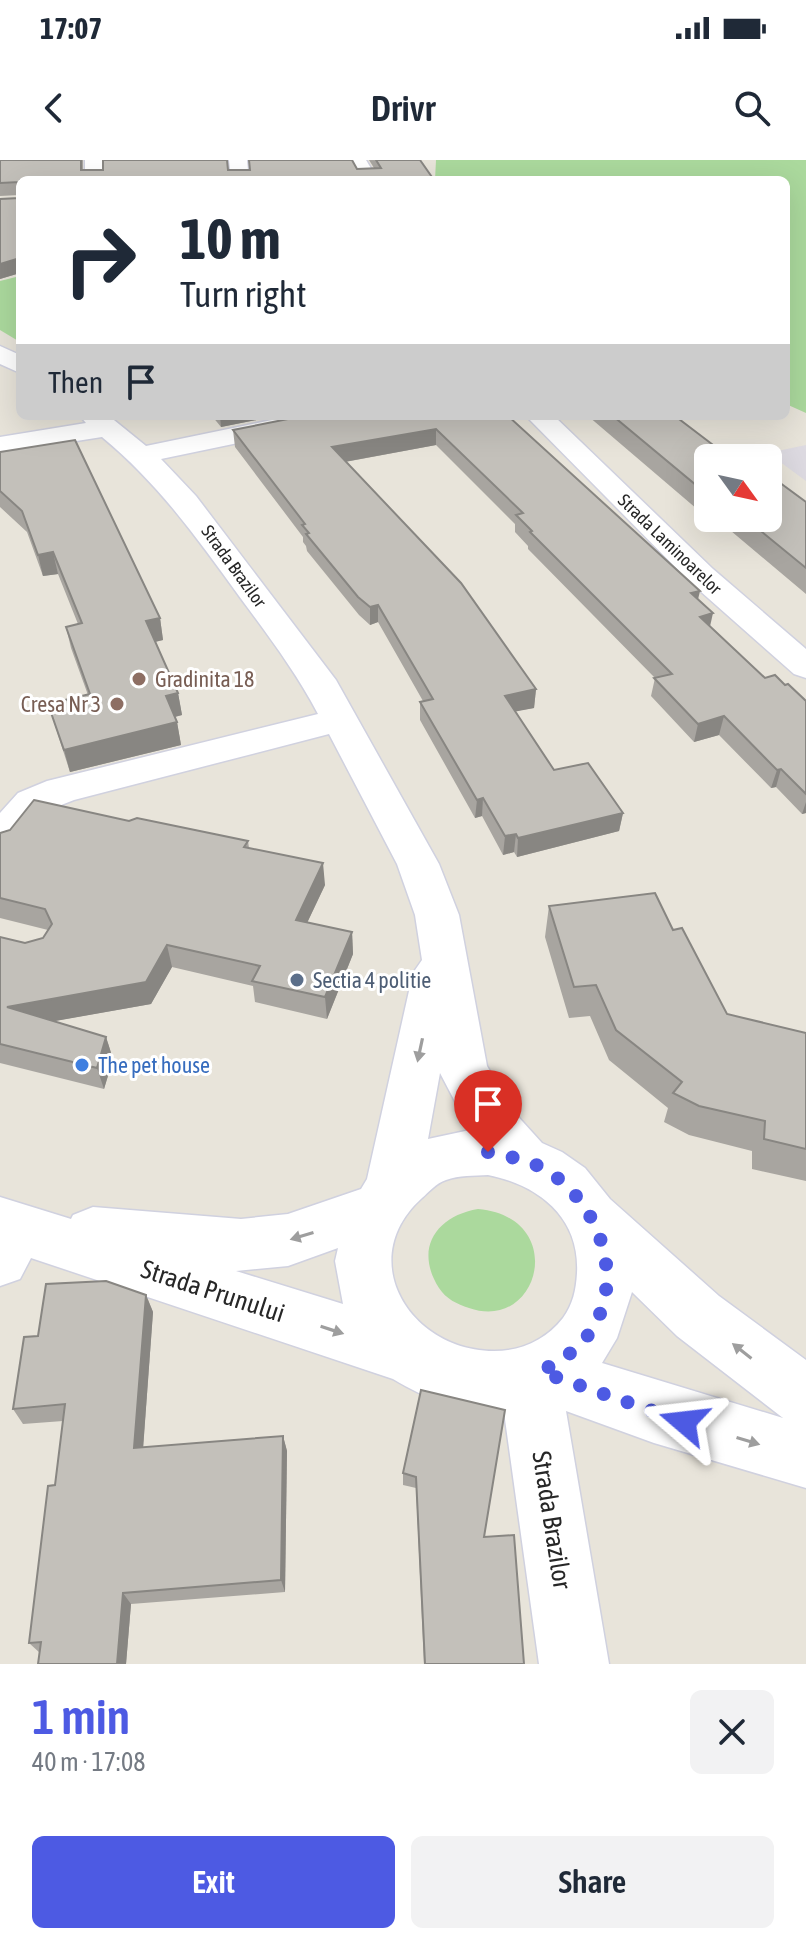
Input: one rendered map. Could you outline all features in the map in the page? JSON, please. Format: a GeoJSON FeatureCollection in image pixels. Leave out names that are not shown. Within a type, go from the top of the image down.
{"type":"FeatureCollection","features":[{"type":"Feature","properties":{"kind":"street"},"geometry":{"type":"LineString","coordinates":[[141,455],[310,420]]}},
{"type":"Feature","properties":{"kind":"street","name":"Strada Laminoarelor"},"geometry":{"type":"LineString","coordinates":[[543,420],[702,576],[806,667]]}},
{"type":"Feature","properties":{"kind":"street","name":"Strada Brazilor"},"geometry":{"type":"LineString","coordinates":[[0,445],[101,422],[141,455],[205,526],[318,680],[418,864],[437,915],[463,1068],[495,1127],[523,1159]]}},
{"type":"Feature","properties":{"kind":"street"},"geometry":{"type":"LineString","coordinates":[[0,840],[32,802],[61,790],[340,720]]}},
{"type":"Feature","properties":{"kind":"street","name":"Strada Brazilor"},"geometry":{"type":"LineString","coordinates":[[384,1198],[442,947]]}},
{"type":"Feature","properties":{"kind":"street"},"geometry":{"type":"LineString","coordinates":[[591,1214],[605,1248],[607,1284],[596,1320],[574,1350],[536,1374],[499,1382],[466,1380],[435,1371],[408,1354],[384,1329],[369,1300],[362,1268],[364,1238],[384,1198],[419,1167],[452,1154],[488,1152],[523,1159],[562,1181],[591,1214],[698,1316],[806,1397]]}},
{"type":"Feature","properties":{"kind":"street","name":"Strada Prunului"},"geometry":{"type":"LineString","coordinates":[[6,1237],[241,1245],[288,1240],[384,1198]]}},
{"type":"Feature","properties":{"kind":"street","name":"Strada Prunului"},"geometry":{"type":"LineString","coordinates":[[6,1237],[408,1354]]}},
{"type":"Feature","properties":{"kind":"street"},"geometry":{"type":"LineString","coordinates":[[536,1374],[806,1456]]}},
{"type":"Feature","properties":{"kind":"street","name":"Strada Brazilor"},"geometry":{"type":"LineString","coordinates":[[536,1374],[574,1664]]}},
{"type":"Feature","properties":{"kind":"shaded area"},"geometry":{"type":"Polygon","coordinates":[[[806,445],[806,481],[782,463],[782,450],[806,445]]]}},
{"type":"Feature","properties":{"kind":"green space"},"geometry":{"type":"Polygon","coordinates":[[[436,160],[806,160],[806,413],[790,406],[790,176],[435,176],[436,160]]]}},
{"type":"Feature","properties":{"kind":"green space"},"geometry":{"type":"Polygon","coordinates":[[[16,277],[16,340],[0,330],[0,281],[16,277]]]}},
{"type":"Feature","properties":{"kind":"green space"},"geometry":{"type":"Polygon","coordinates":[[[478,1209],[507,1217],[525,1231],[534,1250],[534,1271],[527,1290],[513,1304],[494,1311],[469,1308],[448,1298],[432,1274],[429,1260],[433,1236],[441,1227],[463,1213],[478,1209]]]}},
{"type":"Feature","properties":{"kind":"building"},"geometry":{"type":"Polygon","coordinates":[[[0,160],[81,160],[81,170],[103,170],[103,160],[227,160],[228,170],[250,170],[249,160],[352,160],[357,169],[381,168],[376,160],[420,160],[431,176],[16,176],[16,182],[0,183],[0,160]]]}},
{"type":"Feature","properties":{"kind":"building"},"geometry":{"type":"Polygon","coordinates":[[[16,198],[16,259],[0,264],[0,199],[16,198]]]}},
{"type":"Feature","properties":{"kind":"building"},"geometry":{"type":"Polygon","coordinates":[[[283,420],[512,420],[700,591],[691,593],[713,613],[700,617],[765,678],[775,675],[806,701],[806,794],[781,769],[777,770],[724,716],[698,724],[654,678],[672,674],[530,532],[516,515],[523,513],[436,429],[332,447],[461,583],[536,689],[505,696],[554,770],[588,763],[623,813],[518,838],[516,834],[505,836],[483,798],[477,800],[420,702],[433,699],[378,605],[370,607],[358,597],[306,534],[309,533],[302,525],[305,524],[233,430],[283,420]]]}},
{"type":"Feature","properties":{"kind":"building"},"geometry":{"type":"Polygon","coordinates":[[[618,420],[680,420],[712,444],[694,444],[694,483],[618,420]]]}},
{"type":"Feature","properties":{"kind":"building"},"geometry":{"type":"Polygon","coordinates":[[[75,440],[160,618],[146,621],[178,693],[166,696],[177,722],[64,750],[48,704],[90,694],[66,627],[82,623],[53,552],[38,555],[22,511],[0,491],[0,452],[75,440]]]}},
{"type":"Feature","properties":{"kind":"building"},"geometry":{"type":"Polygon","coordinates":[[[782,484],[806,502],[806,568],[762,532],[782,532],[782,484]]]}},
{"type":"Feature","properties":{"kind":"building"},"geometry":{"type":"Polygon","coordinates":[[[34,800],[129,821],[137,818],[248,841],[244,847],[323,863],[296,920],[352,932],[325,997],[252,981],[260,966],[167,945],[146,982],[7,1007],[106,1037],[97,1068],[0,1044],[0,937],[25,943],[43,938],[52,924],[45,909],[0,898],[0,833],[10,830],[34,800]]]}},
{"type":"Feature","properties":{"kind":"building"},"geometry":{"type":"Polygon","coordinates":[[[655,893],[673,930],[682,928],[727,1014],[806,1033],[806,1149],[764,1139],[765,1121],[699,1106],[673,1093],[682,1082],[616,1030],[596,985],[574,987],[549,906],[655,893]]]}},
{"type":"Feature","properties":{"kind":"building"},"geometry":{"type":"Polygon","coordinates":[[[106,1281],[146,1295],[134,1448],[283,1436],[281,1580],[123,1593],[117,1664],[38,1664],[41,1642],[29,1643],[48,1486],[55,1485],[65,1404],[13,1409],[24,1337],[38,1336],[46,1284],[106,1281]]]}},
{"type":"Feature","properties":{"kind":"building"},"geometry":{"type":"Polygon","coordinates":[[[421,1390],[505,1410],[484,1537],[514,1535],[524,1664],[425,1664],[416,1477],[403,1473],[421,1390]]]}},
{"type":"Feature","properties":{"kind":"place","name":"Gradinita 18"},"geometry":{"type":"Point","coordinates":[139,679]}},
{"type":"Feature","properties":{"kind":"place","name":"Cresa Nr 3"},"geometry":{"type":"Point","coordinates":[117,704]}},
{"type":"Feature","properties":{"kind":"place","name":"Sectia 4 politie"},"geometry":{"type":"Point","coordinates":[297,980]}},
{"type":"Feature","properties":{"kind":"place","name":"The pet house"},"geometry":{"type":"Point","coordinates":[82,1065]}},
{"type":"Feature","properties":{"kind":"route"},"geometry":{"type":"LineString","coordinates":[[488,1152],[523,1159],[550,1172],[573,1191],[591,1214],[605,1248],[607,1284],[596,1320],[574,1350],[541,1372],[684,1422]]}}]}
